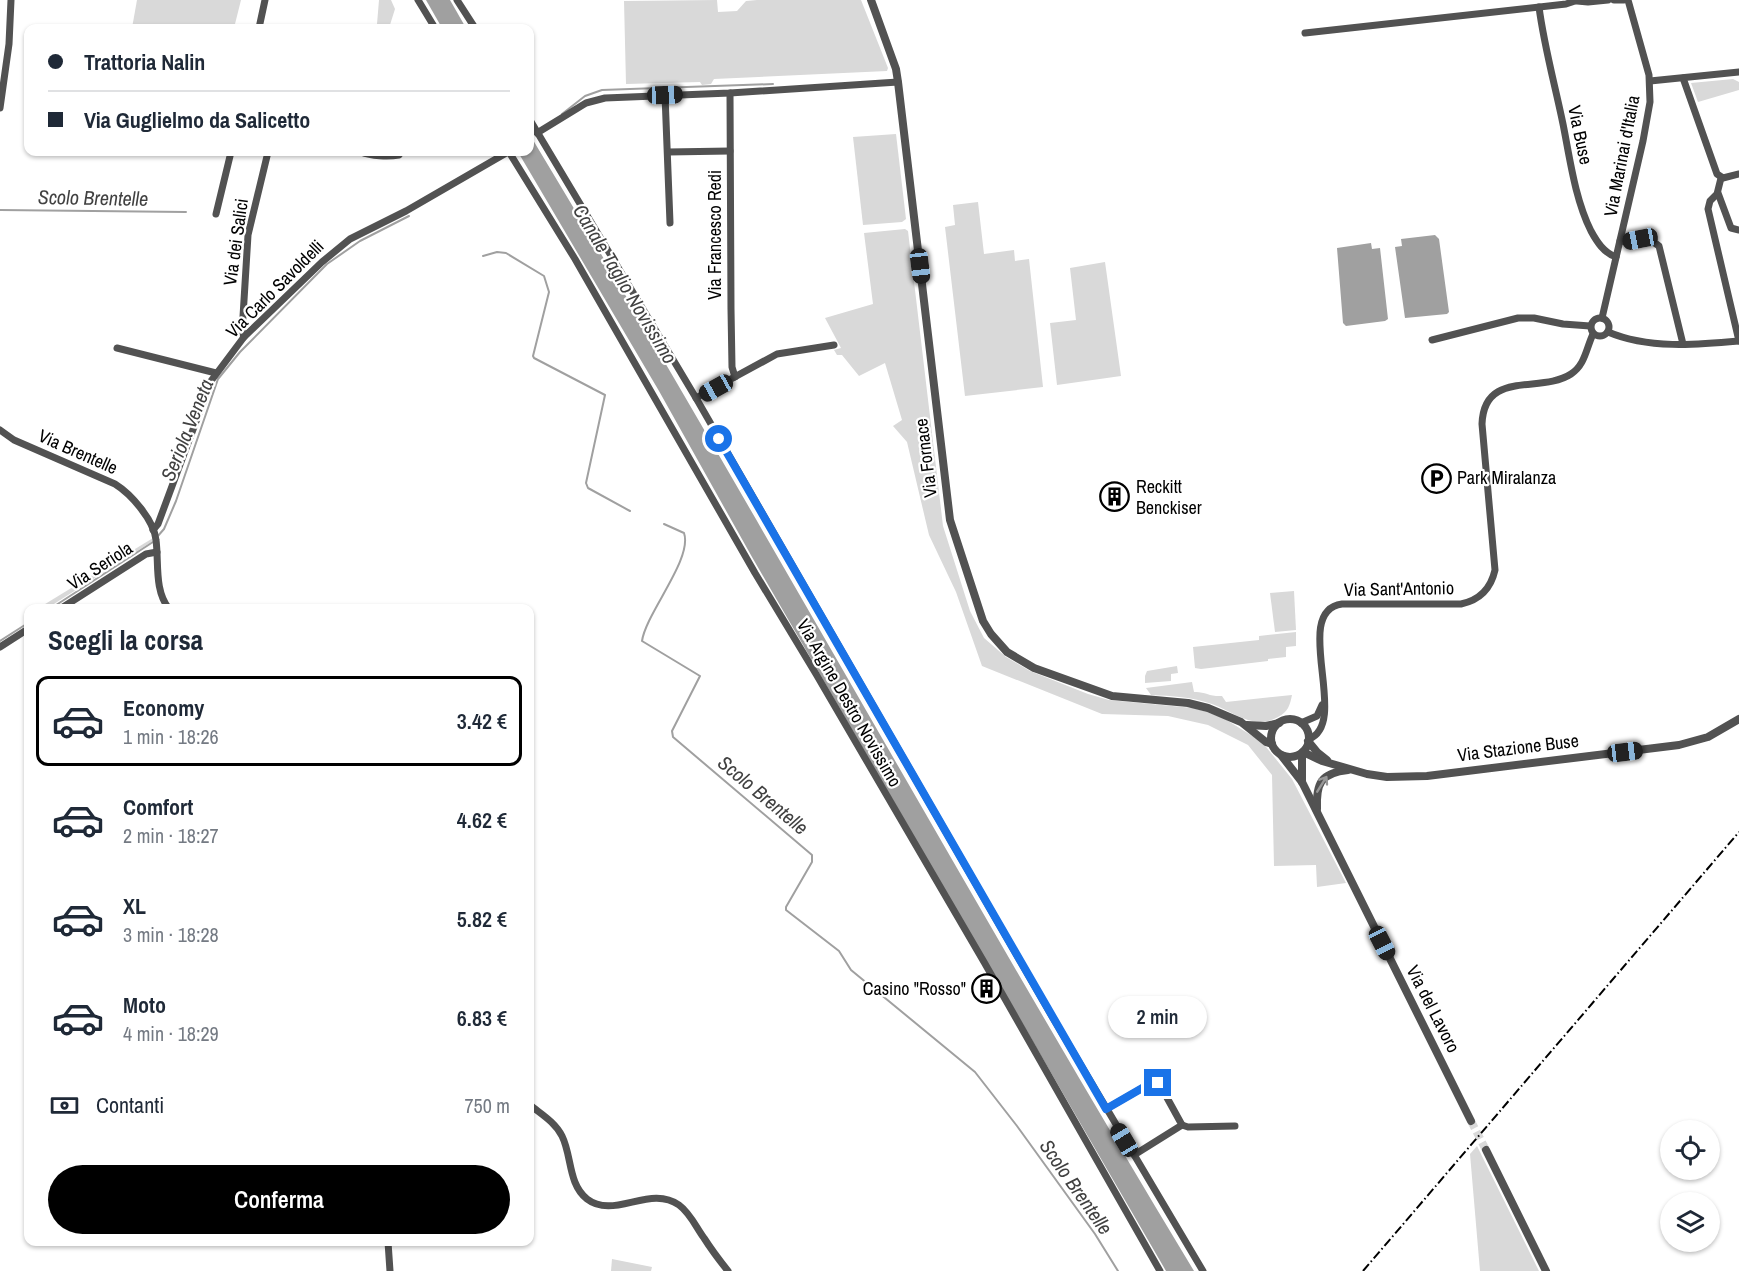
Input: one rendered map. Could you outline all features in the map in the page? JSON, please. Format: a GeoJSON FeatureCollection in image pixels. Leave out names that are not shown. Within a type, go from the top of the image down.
{"type":"FeatureCollection","features":[{"type":"Feature","properties":{"kind":"street"},"geometry":{"type":"LineString","coordinates":[[0,104],[9,44],[11,0]]}},
{"type":"Feature","properties":{"kind":"street"},"geometry":{"type":"LineString","coordinates":[[260,24],[265,0]]}},
{"type":"Feature","properties":{"kind":"street"},"geometry":{"type":"LineString","coordinates":[[418,0],[433,24]]}},
{"type":"Feature","properties":{"kind":"street"},"geometry":{"type":"LineString","coordinates":[[457,0],[472,24]]}},
{"type":"Feature","properties":{"kind":"street","name":"Via Fornace"},"geometry":{"type":"LineString","coordinates":[[871,0],[896,69],[898,82],[951,525],[983,621],[996,641],[1007,652],[1034,668],[1112,696],[1198,705],[1225,714],[1247,725],[1266,742],[1272,744]]}},
{"type":"Feature","properties":{"kind":"street"},"geometry":{"type":"LineString","coordinates":[[1305,33],[1539,7],[1577,0],[1588,2],[1608,0]]}},
{"type":"Feature","properties":{"kind":"street"},"geometry":{"type":"LineString","coordinates":[[1614,0],[1626,0]]}},
{"type":"Feature","properties":{"kind":"street","name":"Via Marinai d'Italia"},"geometry":{"type":"LineString","coordinates":[[1602,318],[1649,113],[1650,81],[1626,0]]}},
{"type":"Feature","properties":{"kind":"street","name":"Via Buse"},"geometry":{"type":"LineString","coordinates":[[1539,7],[1574,176],[1584,211],[1591,231],[1602,247],[1616,257]]}},
{"type":"Feature","properties":{"kind":"street"},"geometry":{"type":"LineString","coordinates":[[1650,81],[1739,72]]}},
{"type":"Feature","properties":{"kind":"street"},"geometry":{"type":"LineString","coordinates":[[1683,78],[1714,169],[1721,178],[1718,193],[1731,228],[1739,230]]}},
{"type":"Feature","properties":{"kind":"street"},"geometry":{"type":"LineString","coordinates":[[537,133],[591,101],[621,96],[730,93],[898,82]]}},
{"type":"Feature","properties":{"kind":"street","name":"Via Francesco Redi"},"geometry":{"type":"LineString","coordinates":[[730,93],[732,367],[735,377]]}},
{"type":"Feature","properties":{"kind":"street"},"geometry":{"type":"LineString","coordinates":[[665,95],[670,223]]}},
{"type":"Feature","properties":{"kind":"street"},"geometry":{"type":"LineString","coordinates":[[534,127],[696,398],[1106,1109],[1203,1271]]}},
{"type":"Feature","properties":{"kind":"street"},"geometry":{"type":"LineString","coordinates":[[668,152],[730,151]]}},
{"type":"Feature","properties":{"kind":"street"},"geometry":{"type":"LineString","coordinates":[[216,214],[230,156]]}},
{"type":"Feature","properties":{"kind":"street","name":"Via dei Salici"},"geometry":{"type":"LineString","coordinates":[[244,338],[242,333],[248,235],[267,156]]}},
{"type":"Feature","properties":{"kind":"street","name":"Via Carlo Savoldelli"},"geometry":{"type":"LineString","coordinates":[[154,532],[204,396],[216,373],[244,338],[322,262],[350,239],[406,211],[502,156]]}},
{"type":"Feature","properties":{"kind":"street","name":"Via Argine Destro Novissimo"},"geometry":{"type":"LineString","coordinates":[[511,156],[580,267],[755,573],[990,973],[1160,1271]]}},
{"type":"Feature","properties":{"kind":"street"},"geometry":{"type":"LineString","coordinates":[[1721,178],[1739,174]]}},
{"type":"Feature","properties":{"kind":"street"},"geometry":{"type":"LineString","coordinates":[[1608,332],[1638,340],[1683,344],[1739,341],[1708,209],[1710,201],[1718,193]]}},
{"type":"Feature","properties":{"kind":"street"},"geometry":{"type":"LineString","coordinates":[[1620,241],[1646,239],[1660,247],[1683,344]]}},
{"type":"Feature","properties":{"kind":"street"},"geometry":{"type":"LineString","coordinates":[[1432,340],[1518,318],[1590,326]]}},
{"type":"Feature","properties":{"kind":"street"},"geometry":{"type":"LineString","coordinates":[[1602,318],[1609,325],[1608,332],[1601,336],[1593,334],[1590,326],[1593,320],[1602,318]]}},
{"type":"Feature","properties":{"kind":"street","name":"Via Sant'Antonio"},"geometry":{"type":"LineString","coordinates":[[1309,740],[1321,727],[1324,713],[1320,625],[1323,616],[1328,609],[1342,604],[1461,604],[1476,599],[1487,588],[1495,570],[1482,429],[1485,409],[1494,396],[1507,388],[1556,380],[1570,375],[1584,360],[1593,334]]}},
{"type":"Feature","properties":{"kind":"street"},"geometry":{"type":"LineString","coordinates":[[696,398],[777,354],[834,345]]}},
{"type":"Feature","properties":{"kind":"street"},"geometry":{"type":"LineString","coordinates":[[117,348],[216,373]]}},
{"type":"Feature","properties":{"kind":"street","name":"Via Brentelle"},"geometry":{"type":"LineString","coordinates":[[0,430],[21,444],[122,489],[135,501],[154,532],[157,542],[161,593],[166,604]]}},
{"type":"Feature","properties":{"kind":"street","name":"Via Seriola"},"geometry":{"type":"LineString","coordinates":[[68,604],[141,557],[157,552]]}},
{"type":"Feature","properties":{"kind":"street"},"geometry":{"type":"LineString","coordinates":[[0,647],[24,632]]}},
{"type":"Feature","properties":{"kind":"street"},"geometry":{"type":"LineString","coordinates":[[1301,723],[1317,716],[1323,703]]}},
{"type":"Feature","properties":{"kind":"street"},"geometry":{"type":"LineString","coordinates":[[1290,719],[1301,723],[1308,732],[1309,740],[1302,752],[1292,757],[1281,755],[1272,744],[1272,732],[1279,723],[1290,719]]}},
{"type":"Feature","properties":{"kind":"street","name":"Via Stazione Buse"},"geometry":{"type":"LineString","coordinates":[[1302,752],[1322,762],[1349,770],[1387,777],[1427,776],[1669,747],[1708,737],[1739,719]]}},
{"type":"Feature","properties":{"kind":"street","name":"Via Fornace"},"geometry":{"type":"LineString","coordinates":[[1247,725],[1266,726],[1279,723]]}},
{"type":"Feature","properties":{"kind":"street","name":"Via Stazione Buse"},"geometry":{"type":"LineString","coordinates":[[1309,740],[1320,755],[1333,764]]}},
{"type":"Feature","properties":{"kind":"street","name":"Via del Lavoro"},"geometry":{"type":"LineString","coordinates":[[1302,752],[1302,782]]}},
{"type":"Feature","properties":{"kind":"street","name":"Via del Lavoro"},"geometry":{"type":"LineString","coordinates":[[1281,755],[1302,782],[1471,1120]]}},
{"type":"Feature","properties":{"kind":"street","name":"Via del Lavoro"},"geometry":{"type":"LineString","coordinates":[[1318,816],[1316,794],[1320,783],[1334,772],[1349,770]]}},
{"type":"Feature","properties":{"kind":"street"},"geometry":{"type":"LineString","coordinates":[[1106,1109],[1155,1082],[1160,1085],[1182,1125],[1188,1127],[1235,1126]]}},
{"type":"Feature","properties":{"kind":"street"},"geometry":{"type":"LineString","coordinates":[[534,1108],[559,1131],[576,1185],[586,1198],[593,1203],[605,1206],[652,1198],[671,1201],[689,1216],[728,1271]]}},
{"type":"Feature","properties":{"kind":"street"},"geometry":{"type":"LineString","coordinates":[[1134,1155],[1182,1125]]}},
{"type":"Feature","properties":{"kind":"street"},"geometry":{"type":"LineString","coordinates":[[1486,1150],[1546,1271]]}},
{"type":"Feature","properties":{"kind":"street"},"geometry":{"type":"LineString","coordinates":[[388,1246],[390,1271]]}},
{"type":"Feature","properties":{"kind":"shaded area"},"geometry":{"type":"Polygon","coordinates":[[[137,0],[241,0],[235,24],[133,24],[137,0]]]}},
{"type":"Feature","properties":{"kind":"shaded area"},"geometry":{"type":"Polygon","coordinates":[[[379,0],[391,0],[395,9],[390,24],[377,24],[379,0]]]}},
{"type":"Feature","properties":{"kind":"shaded area"},"geometry":{"type":"Polygon","coordinates":[[[426,0],[450,0],[464,24],[440,24],[426,0]]]}},
{"type":"Feature","properties":{"kind":"shaded area"},"geometry":{"type":"Polygon","coordinates":[[[717,0],[718,12],[737,11],[746,1],[757,0],[861,0],[888,68],[887,71],[714,79],[711,84],[702,85],[700,82],[626,84],[624,1],[717,0]]]}},
{"type":"Feature","properties":{"kind":"shaded area"},"geometry":{"type":"Polygon","coordinates":[[[1733,79],[1739,82],[1739,90],[1698,102],[1691,83],[1733,79]]]}},
{"type":"Feature","properties":{"kind":"shaded area"},"geometry":{"type":"Polygon","coordinates":[[[896,134],[906,219],[902,222],[863,225],[853,137],[896,134]]]}},
{"type":"Feature","properties":{"kind":"shaded area"},"geometry":{"type":"Polygon","coordinates":[[[534,142],[697,418],[1026,988],[1194,1271],[1166,1271],[752,557],[659,391],[520,156],[534,156],[534,142]]]}},
{"type":"Feature","properties":{"kind":"shaded area"},"geometry":{"type":"Polygon","coordinates":[[[978,202],[984,254],[1014,250],[1015,261],[1029,259],[1043,387],[965,396],[945,227],[955,225],[953,205],[978,202]]]}},
{"type":"Feature","properties":{"kind":"shaded area"},"geometry":{"type":"Polygon","coordinates":[[[905,229],[908,231],[943,526],[970,611],[984,638],[1006,657],[1030,671],[1088,694],[1109,700],[1193,708],[1225,719],[1262,742],[1292,779],[1346,883],[1317,887],[1316,865],[1274,866],[1272,775],[1248,745],[1208,725],[1168,716],[1102,714],[982,666],[956,592],[929,535],[907,442],[893,426],[902,420],[885,363],[859,376],[842,355],[837,355],[834,350],[841,348],[825,318],[873,304],[864,233],[905,229]]]}},
{"type":"Feature","properties":{"kind":"shaded area"},"geometry":{"type":"Polygon","coordinates":[[[1435,235],[1439,239],[1449,312],[1405,318],[1395,247],[1402,246],[1401,239],[1435,235]]]}},
{"type":"Feature","properties":{"kind":"shaded area"},"geometry":{"type":"Polygon","coordinates":[[[1371,243],[1372,249],[1380,248],[1388,319],[1346,326],[1343,323],[1337,248],[1371,243]]]}},
{"type":"Feature","properties":{"kind":"shaded area"},"geometry":{"type":"Polygon","coordinates":[[[1105,262],[1121,376],[1057,385],[1050,323],[1076,320],[1070,268],[1105,262]]]}},
{"type":"Feature","properties":{"kind":"shaded area"},"geometry":{"type":"Polygon","coordinates":[[[153,538],[153,541],[54,604],[45,604],[153,538]]]}},
{"type":"Feature","properties":{"kind":"shaded area"},"geometry":{"type":"Polygon","coordinates":[[[1294,591],[1296,630],[1275,632],[1270,593],[1294,591]]]}},
{"type":"Feature","properties":{"kind":"shaded area"},"geometry":{"type":"Polygon","coordinates":[[[1296,632],[1296,646],[1286,647],[1286,657],[1268,659],[1268,661],[1195,668],[1193,647],[1259,640],[1259,636],[1296,632]]]}},
{"type":"Feature","properties":{"kind":"shaded area"},"geometry":{"type":"Polygon","coordinates":[[[1177,666],[1178,673],[1171,674],[1171,681],[1145,683],[1147,671],[1177,666]]]}},
{"type":"Feature","properties":{"kind":"shaded area"},"geometry":{"type":"Polygon","coordinates":[[[1192,682],[1194,692],[1222,696],[1226,702],[1292,695],[1284,713],[1269,721],[1261,722],[1244,719],[1212,704],[1197,700],[1151,695],[1146,688],[1192,682]]]}},
{"type":"Feature","properties":{"kind":"shaded area"},"geometry":{"type":"Polygon","coordinates":[[[1477,1146],[1539,1271],[1480,1271],[1470,1154],[1477,1146]]]}},
{"type":"Feature","properties":{"kind":"shaded area"},"geometry":{"type":"Polygon","coordinates":[[[612,1259],[652,1267],[651,1271],[611,1271],[612,1259]]]}},
{"type":"Feature","properties":{"kind":"waterway","name":"Seriola Veneta"},"geometry":{"type":"LineString","coordinates":[[562,114],[585,96],[602,90],[773,84]]}},
{"type":"Feature","properties":{"kind":"waterway","name":"Scolo Brentelle"},"geometry":{"type":"LineString","coordinates":[[0,210],[186,212]]}},
{"type":"Feature","properties":{"kind":"waterway","name":"Seriola Veneta"},"geometry":{"type":"LineString","coordinates":[[157,537],[164,529],[176,501],[218,379],[240,352],[327,264],[360,241],[409,216]]}},
{"type":"Feature","properties":{"kind":"waterway","name":"Scolo Brentelle"},"geometry":{"type":"LineString","coordinates":[[483,256],[497,252],[506,253],[544,276],[549,292],[533,356],[605,395],[586,483],[588,488],[630,511]]}},
{"type":"Feature","properties":{"kind":"waterway","name":"Scolo Brentelle"},"geometry":{"type":"LineString","coordinates":[[664,524],[684,533],[685,544],[676,571],[645,629],[642,641],[700,676],[672,731],[673,737],[812,855],[812,862],[786,910],[839,951],[851,970],[975,1072],[1095,1234],[1118,1271]]}},
{"type":"Feature","properties":{"kind":"waterway","name":"Seriola Veneta"},"geometry":{"type":"LineString","coordinates":[[58,604],[153,542]]}},
{"type":"Feature","properties":{"kind":"waterway","name":"Seriola Veneta"},"geometry":{"type":"LineString","coordinates":[[0,641],[24,626]]}},
{"type":"Feature","properties":{"kind":"tunnel"},"geometry":{"type":"LineString","coordinates":[[1471,1121],[1486,1150]]}},
{"type":"Feature","properties":{"kind":"railway"},"geometry":{"type":"LineString","coordinates":[[1363,1271],[1739,832]]}},
{"type":"Feature","properties":{"kind":"place","name":"Park Miralanza"},"geometry":{"type":"Point","coordinates":[1436,478]}},
{"type":"Feature","properties":{"kind":"place","name":"Reckitt Benckiser"},"geometry":{"type":"Point","coordinates":[1115,497]}},
{"type":"Feature","properties":{"kind":"place","name":"Casino \"Rosso\""},"geometry":{"type":"Point","coordinates":[987,989]}},
{"type":"Feature","properties":{"kind":"route"},"geometry":{"type":"LineString","coordinates":[[719,439],[1106,1109],[1151,1083],[1158,1083]]}},
{"type":"Feature","properties":{"kind":"water label","name":"Canale Taglio Novissimo"},"geometry":{"type":"Point","coordinates":[625,284]}}]}
